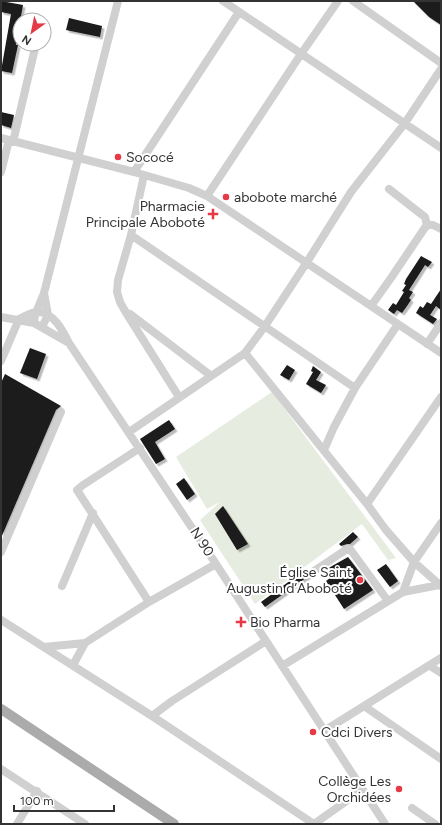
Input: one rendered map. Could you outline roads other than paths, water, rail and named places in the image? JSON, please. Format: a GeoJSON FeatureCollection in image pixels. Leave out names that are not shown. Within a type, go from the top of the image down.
{"type":"FeatureCollection","features":[{"type":"Feature","properties":{"kind":"main road"},"geometry":{"type":"LineString","coordinates":[[1,709],[174,824]]}},
{"type":"Feature","properties":{"kind":"street"},"geometry":{"type":"LineString","coordinates":[[38,325],[37,312],[44,293],[118,1]]}},
{"type":"Feature","properties":{"kind":"street"},"geometry":{"type":"LineString","coordinates":[[223,1],[441,148]]}},
{"type":"Feature","properties":{"kind":"street"},"geometry":{"type":"LineString","coordinates":[[208,196],[301,54],[338,1]]}},
{"type":"Feature","properties":{"kind":"street"},"geometry":{"type":"LineString","coordinates":[[353,1],[441,63]]}},
{"type":"Feature","properties":{"kind":"street"},"geometry":{"type":"LineString","coordinates":[[134,172],[239,12]]}},
{"type":"Feature","properties":{"kind":"street"},"geometry":{"type":"LineString","coordinates":[[1,172],[7,140],[34,52]]}},
{"type":"Feature","properties":{"kind":"street"},"geometry":{"type":"LineString","coordinates":[[129,432],[245,352],[265,326],[308,262],[351,192],[406,123],[441,69]]}},
{"type":"Feature","properties":{"kind":"street"},"geometry":{"type":"LineString","coordinates":[[7,140],[134,172],[189,188],[208,196],[441,353]]}},
{"type":"Feature","properties":{"kind":"street"},"geometry":{"type":"LineString","coordinates":[[144,175],[131,236],[118,280],[117,292],[125,311],[179,397]]}},
{"type":"Feature","properties":{"kind":"street"},"geometry":{"type":"LineString","coordinates":[[388,189],[421,214],[427,225]]}},
{"type":"Feature","properties":{"kind":"street"},"geometry":{"type":"LineString","coordinates":[[371,306],[427,225]]}},
{"type":"Feature","properties":{"kind":"street"},"geometry":{"type":"LineString","coordinates":[[427,225],[433,225],[441,229]]}},
{"type":"Feature","properties":{"kind":"street"},"geometry":{"type":"LineString","coordinates":[[131,236],[355,388]]}},
{"type":"Feature","properties":{"kind":"street"},"geometry":{"type":"LineString","coordinates":[[44,293],[48,315]]}},
{"type":"Feature","properties":{"kind":"street"},"geometry":{"type":"LineString","coordinates":[[125,311],[210,376]]}},
{"type":"Feature","properties":{"kind":"street"},"geometry":{"type":"LineString","coordinates":[[1,362],[19,320],[37,312],[48,315]]}},
{"type":"Feature","properties":{"kind":"street"},"geometry":{"type":"LineString","coordinates":[[38,325],[48,315]]}},
{"type":"Feature","properties":{"kind":"street","name":"N 90"},"geometry":{"type":"LineString","coordinates":[[48,315],[59,325],[69,343],[216,564],[384,824]]}},
{"type":"Feature","properties":{"kind":"street"},"geometry":{"type":"LineString","coordinates":[[1,317],[38,325]]}},
{"type":"Feature","properties":{"kind":"street"},"geometry":{"type":"LineString","coordinates":[[427,344],[441,323]]}},
{"type":"Feature","properties":{"kind":"street"},"geometry":{"type":"LineString","coordinates":[[324,450],[334,427],[355,388],[398,324]]}},
{"type":"Feature","properties":{"kind":"street","name":"N 90"},"geometry":{"type":"LineString","coordinates":[[38,325],[69,343]]}},
{"type":"Feature","properties":{"kind":"street"},"geometry":{"type":"LineString","coordinates":[[245,352],[367,504],[386,530],[414,562],[440,585]]}},
{"type":"Feature","properties":{"kind":"street"},"geometry":{"type":"LineString","coordinates":[[367,504],[441,396]]}},
{"type":"Feature","properties":{"kind":"street"},"geometry":{"type":"LineString","coordinates":[[1,552],[61,412]]}},
{"type":"Feature","properties":{"kind":"street"},"geometry":{"type":"LineString","coordinates":[[140,448],[77,490],[149,602]]}},
{"type":"Feature","properties":{"kind":"street"},"geometry":{"type":"LineString","coordinates":[[62,586],[93,513]]}},
{"type":"Feature","properties":{"kind":"street"},"geometry":{"type":"LineString","coordinates":[[403,592],[414,562],[441,523]]}},
{"type":"Feature","properties":{"kind":"street"},"geometry":{"type":"LineString","coordinates":[[314,571],[347,549],[350,549],[388,601]]}},
{"type":"Feature","properties":{"kind":"street"},"geometry":{"type":"LineString","coordinates":[[44,647],[85,643],[149,602],[216,564]]}},
{"type":"Feature","properties":{"kind":"street"},"geometry":{"type":"LineString","coordinates":[[282,666],[403,592],[440,585]]}},
{"type":"Feature","properties":{"kind":"street"},"geometry":{"type":"LineString","coordinates":[[1,620],[152,716],[314,824],[362,790]]}},
{"type":"Feature","properties":{"kind":"street"},"geometry":{"type":"LineString","coordinates":[[152,716],[172,701],[266,641]]}},
{"type":"Feature","properties":{"kind":"street"},"geometry":{"type":"LineString","coordinates":[[73,666],[85,643]]}},
{"type":"Feature","properties":{"kind":"street"},"geometry":{"type":"LineString","coordinates":[[324,731],[441,658]]}},
{"type":"Feature","properties":{"kind":"street"},"geometry":{"type":"LineString","coordinates":[[430,666],[441,673]]}},
{"type":"Feature","properties":{"kind":"street"},"geometry":{"type":"LineString","coordinates":[[364,706],[441,759]]}},
{"type":"Feature","properties":{"kind":"street"},"geometry":{"type":"LineString","coordinates":[[1,769],[85,824]]}},
{"type":"Feature","properties":{"kind":"street"},"geometry":{"type":"LineString","coordinates":[[17,824],[37,792]]}},
{"type":"Feature","properties":{"kind":"street"},"geometry":{"type":"LineString","coordinates":[[412,808],[435,824]]}},
{"type":"Feature","properties":{"kind":"place","name":"Sococé"},"geometry":{"type":"Point","coordinates":[118,157]}},
{"type":"Feature","properties":{"kind":"place","name":"abobote marché"},"geometry":{"type":"Point","coordinates":[226,197]}},
{"type":"Feature","properties":{"kind":"place","name":"Pharmacie Principale Aboboté"},"geometry":{"type":"Point","coordinates":[213,214]}},
{"type":"Feature","properties":{"kind":"place","name":"Église Saint Augustin d’Aboboté"},"geometry":{"type":"Point","coordinates":[360,580]}},
{"type":"Feature","properties":{"kind":"place","name":"Bio Pharma"},"geometry":{"type":"Point","coordinates":[241,622]}},
{"type":"Feature","properties":{"kind":"place","name":"Cdci Divers"},"geometry":{"type":"Point","coordinates":[313,732]}},
{"type":"Feature","properties":{"kind":"place","name":"Collège Les Orchidées"},"geometry":{"type":"Point","coordinates":[399,789]}}]}
